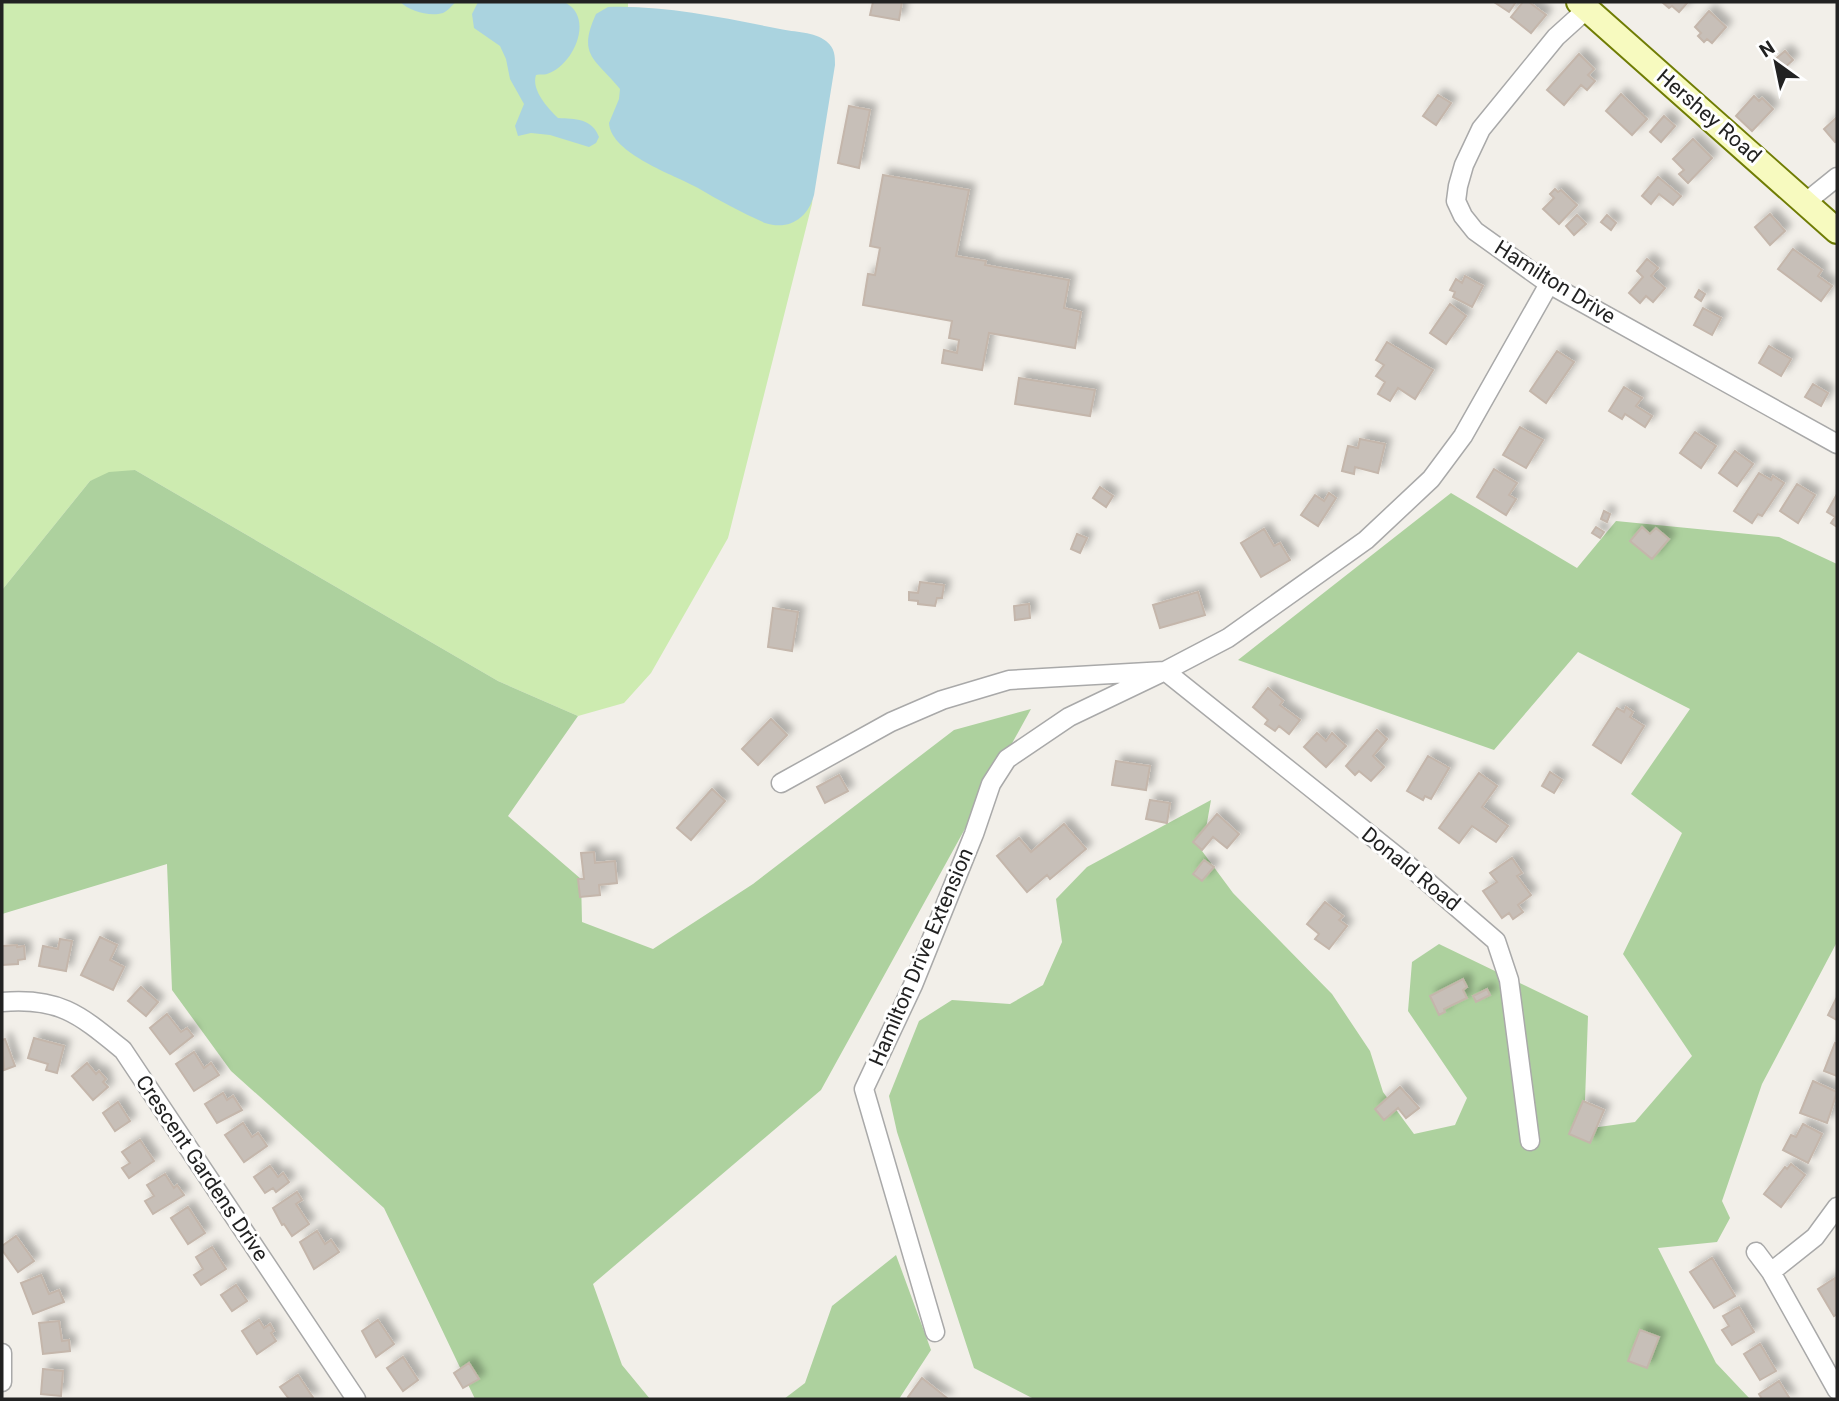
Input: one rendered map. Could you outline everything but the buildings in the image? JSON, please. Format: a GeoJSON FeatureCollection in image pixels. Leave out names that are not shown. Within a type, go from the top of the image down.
{"type":"FeatureCollection","features":[{"type":"Feature","properties":{"kind":"street","name":"Hershey Road"},"geometry":{"type":"LineString","coordinates":[[1583,5],[1837,231]]}},
{"type":"Feature","properties":{"kind":"street","name":"Hamilton Drive"},"geometry":{"type":"LineString","coordinates":[[1583,5],[1481,129],[1464,164],[1458,186],[1456,201],[1463,216],[1475,231],[1549,284],[1837,444]]}},
{"type":"Feature","properties":{"kind":"street"},"geometry":{"type":"LineString","coordinates":[[1806,202],[1837,177]]}},
{"type":"Feature","properties":{"kind":"street","name":"Hamilton Drive Extension"},"geometry":{"type":"LineString","coordinates":[[935,1332],[864,1089],[913,985],[991,784],[1007,759],[1069,717],[1228,638],[1366,540],[1431,479],[1463,436],[1549,284]]}},
{"type":"Feature","properties":{"kind":"street","name":"Hamilton Drive Extension"},"geometry":{"type":"LineString","coordinates":[[781,783],[891,722],[942,700],[1010,680],[1165,671]]}},
{"type":"Feature","properties":{"kind":"street","name":"Donald Road"},"geometry":{"type":"LineString","coordinates":[[1165,671],[1419,874],[1496,941],[1509,980],[1530,1141]]}},
{"type":"Feature","properties":{"kind":"street","name":"Crescent Gardens Drive"},"geometry":{"type":"LineString","coordinates":[[2,1002],[29,1000],[63,1007],[96,1028],[123,1050],[356,1399]]}},
{"type":"Feature","properties":{"kind":"street"},"geometry":{"type":"LineString","coordinates":[[1770,1272],[1815,1237],[1837,1208]]}},
{"type":"Feature","properties":{"kind":"street"},"geometry":{"type":"LineString","coordinates":[[1756,1252],[1837,1390]]}},
{"type":"Feature","properties":{"kind":"street"},"geometry":{"type":"LineString","coordinates":[[2,1353],[2,1382]]}},
{"type":"Feature","properties":{"kind":"green space"},"geometry":{"type":"Polygon","coordinates":[[[2,2],[628,2],[628,7],[667,10],[815,36],[830,45],[812,204],[728,538],[651,673],[624,703],[578,716],[498,681],[135,470],[90,481],[2,590],[2,2]]]}},
{"type":"Feature","properties":{"kind":"green space"},"geometry":{"type":"Polygon","coordinates":[[[135,470],[498,681],[578,716],[508,816],[581,879],[582,922],[653,949],[753,884],[954,730],[1031,709],[821,1090],[593,1284],[622,1365],[650,1399],[475,1399],[384,1208],[231,1071],[172,990],[167,864],[2,914],[2,590],[90,481],[109,472],[135,470]]]}},
{"type":"Feature","properties":{"kind":"green space"},"geometry":{"type":"Polygon","coordinates":[[[1451,493],[1577,568],[1616,521],[1779,537],[1837,564],[1837,942],[1762,1084],[1722,1201],[1730,1218],[1717,1242],[1658,1248],[1716,1363],[1750,1399],[1034,1399],[974,1368],[897,1132],[889,1096],[919,1021],[952,1000],[1010,1004],[1043,985],[1062,942],[1056,899],[1087,867],[1211,800],[1202,851],[1233,893],[1332,994],[1370,1051],[1383,1092],[1414,1134],[1455,1125],[1467,1098],[1408,1011],[1412,962],[1439,944],[1588,1016],[1584,1129],[1635,1122],[1692,1056],[1623,954],[1682,833],[1631,794],[1690,709],[1578,652],[1494,750],[1238,660],[1451,493]]]}},
{"type":"Feature","properties":{"kind":"green space"},"geometry":{"type":"Polygon","coordinates":[[[896,1255],[931,1350],[899,1399],[784,1399],[805,1383],[832,1306],[896,1255]]]}},
{"type":"Feature","properties":{"kind":"water"},"geometry":{"type":"Polygon","coordinates":[[[400,2],[456,2],[445,12],[426,14],[400,2]]]}},
{"type":"Feature","properties":{"kind":"water"},"geometry":{"type":"Polygon","coordinates":[[[478,2],[560,2],[575,10],[579,31],[572,53],[556,70],[536,75],[535,81],[541,98],[558,118],[582,121],[592,126],[599,137],[596,143],[589,147],[550,135],[531,133],[518,136],[515,126],[524,104],[510,79],[500,46],[474,28],[472,14],[478,2]]]}},
{"type":"Feature","properties":{"kind":"water"},"geometry":{"type":"Polygon","coordinates":[[[608,7],[673,10],[716,17],[810,34],[831,46],[835,65],[814,195],[802,216],[789,224],[765,223],[646,162],[621,144],[612,134],[609,123],[619,99],[620,89],[596,63],[588,39],[596,14],[608,7]]]}}]}
